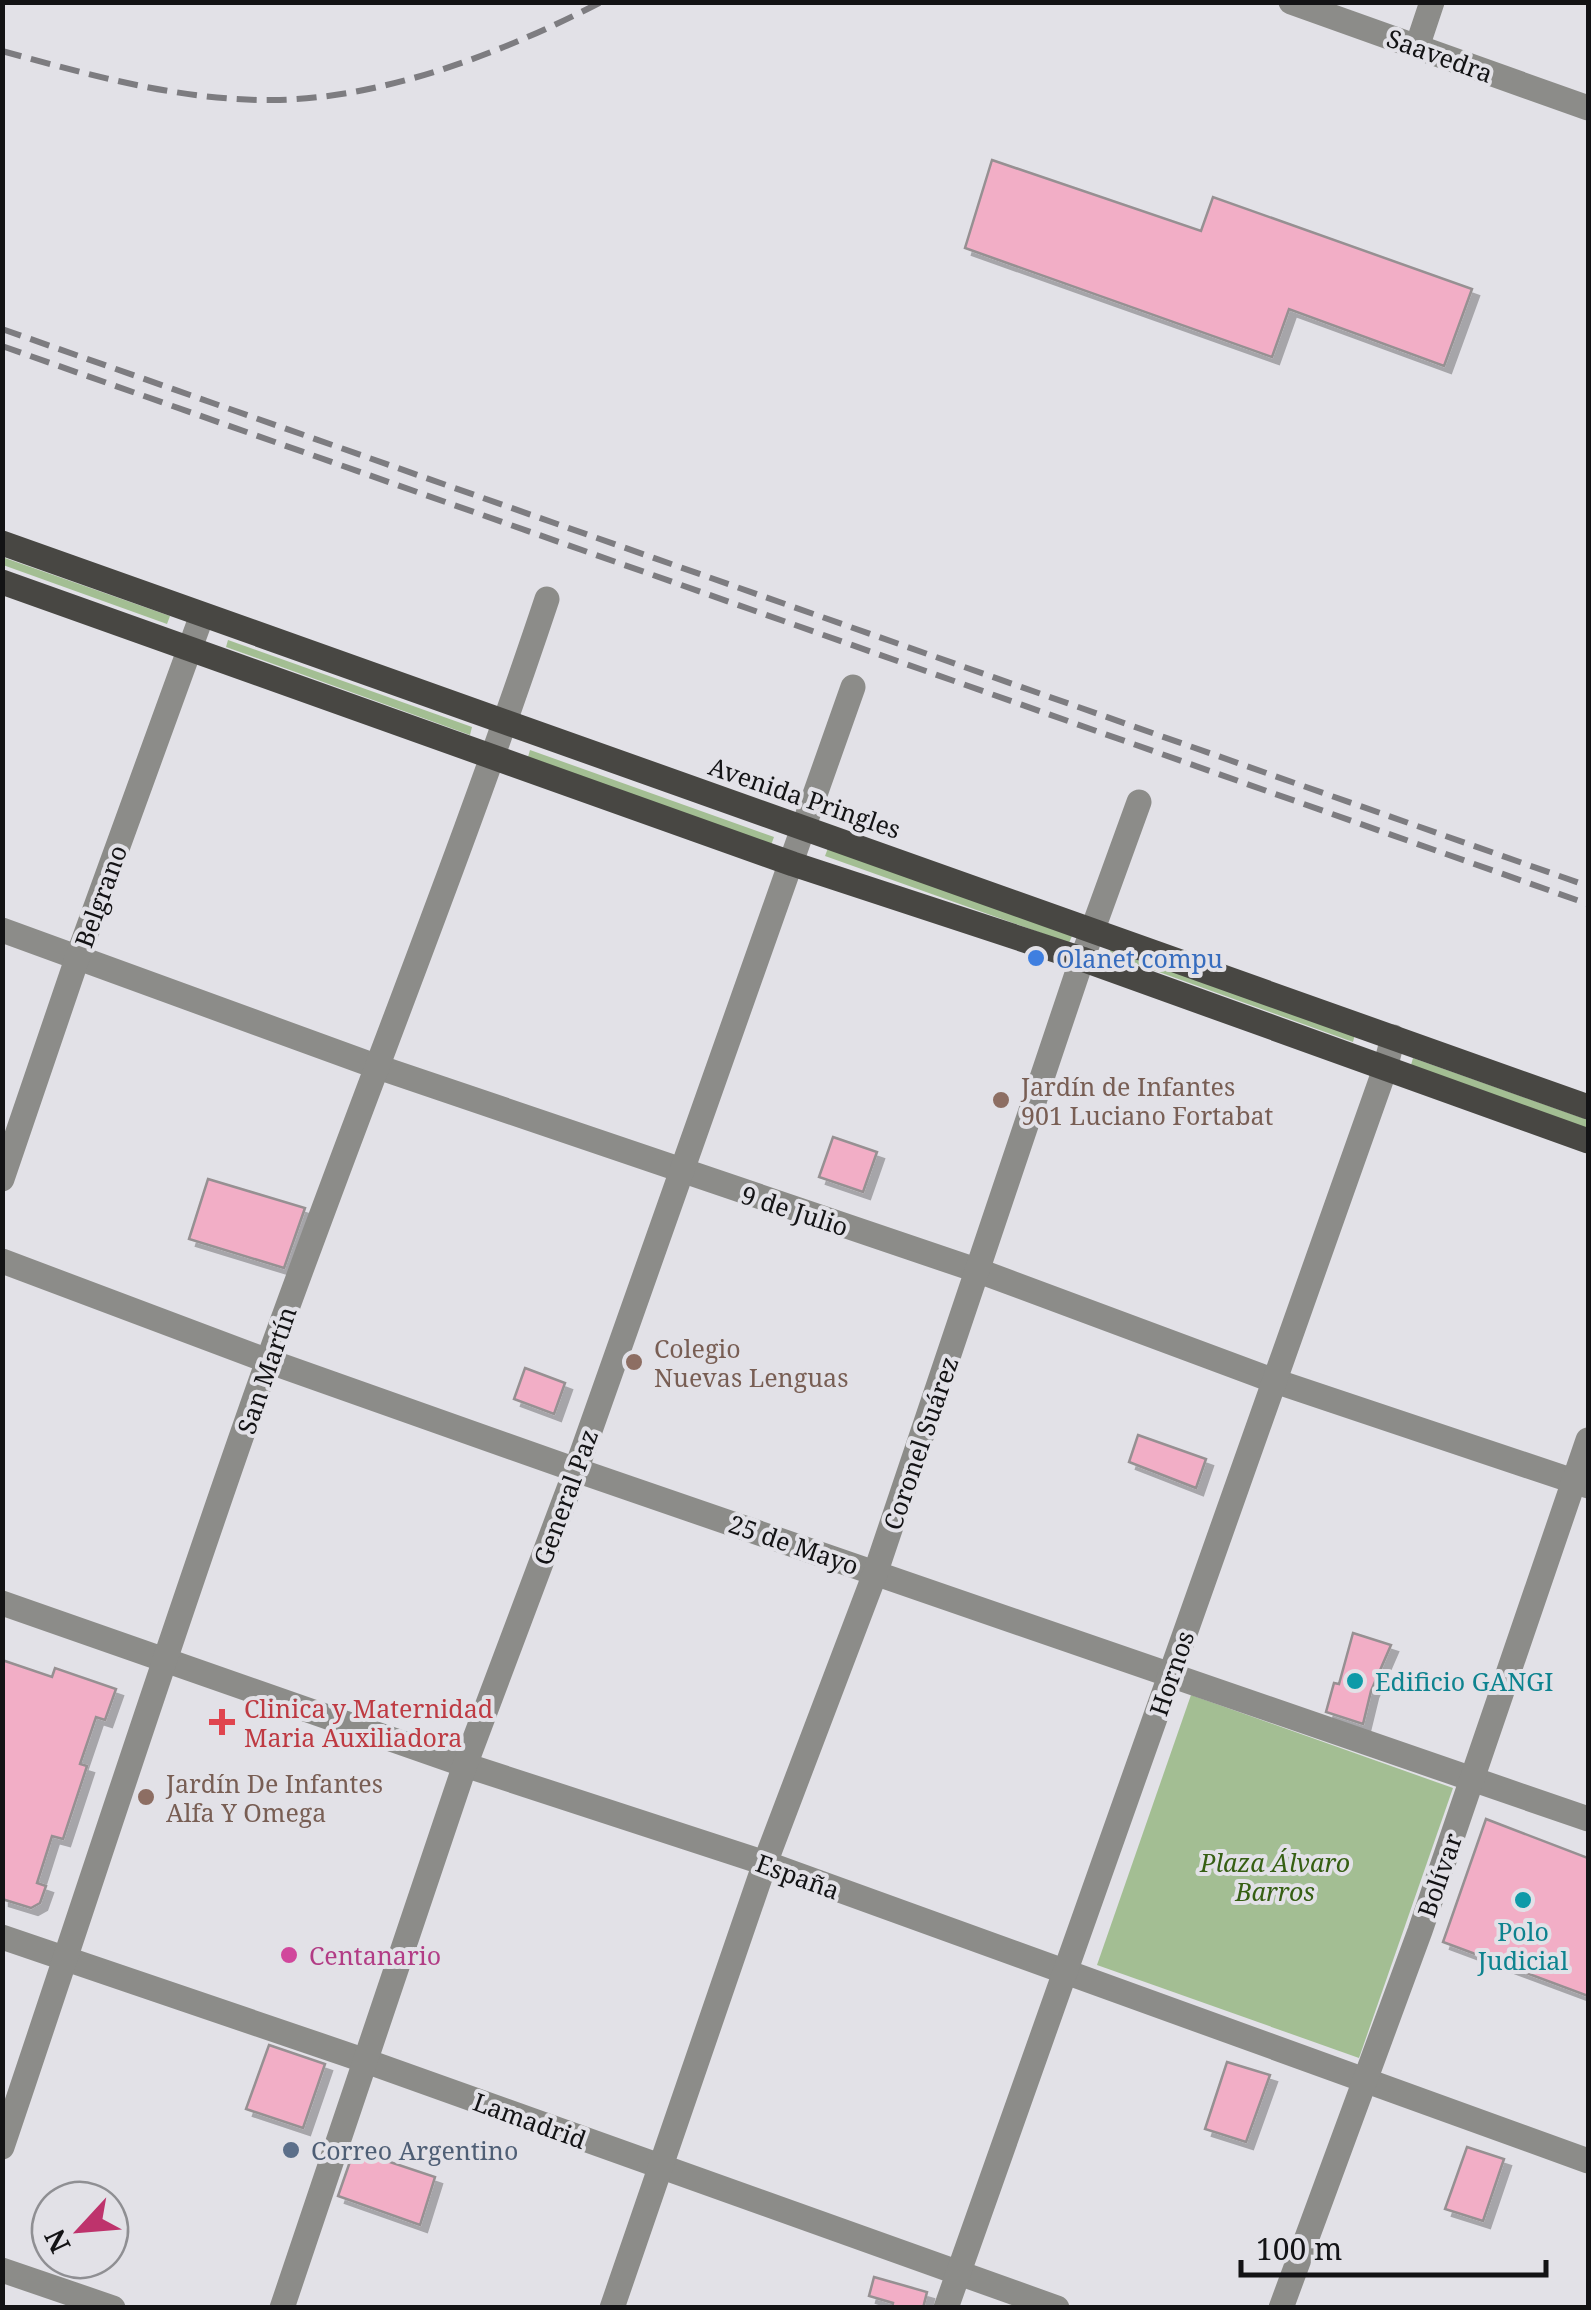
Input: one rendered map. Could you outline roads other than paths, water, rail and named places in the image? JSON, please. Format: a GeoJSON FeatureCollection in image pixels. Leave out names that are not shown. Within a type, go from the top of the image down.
{"type":"FeatureCollection","features":[{"type":"Feature","properties":{"kind":"main road","name":"Avenida Pringles"},"geometry":{"type":"LineString","coordinates":[[2,543],[1588,1107]]}},
{"type":"Feature","properties":{"kind":"main road"},"geometry":{"type":"LineString","coordinates":[[2,582],[793,864],[1082,959],[1588,1141]]}},
{"type":"Feature","properties":{"kind":"street","name":"Saavedra"},"geometry":{"type":"LineString","coordinates":[[1290,2],[1588,108]]}},
{"type":"Feature","properties":{"kind":"street"},"geometry":{"type":"LineString","coordinates":[[1417,48],[1432,2]]}},
{"type":"Feature","properties":{"kind":"street","name":"San Martín"},"geometry":{"type":"LineString","coordinates":[[2,2146],[268,1361],[375,1066],[494,758],[547,599]]}},
{"type":"Feature","properties":{"kind":"street","name":"Belgrano"},"geometry":{"type":"LineString","coordinates":[[2,1179],[202,614]]}},
{"type":"Feature","properties":{"kind":"street","name":"General Paz"},"geometry":{"type":"LineString","coordinates":[[282,2308],[465,1765],[576,1470],[853,688]]}},
{"type":"Feature","properties":{"kind":"street","name":"Coronel Suárez"},"geometry":{"type":"LineString","coordinates":[[612,2308],[764,1863],[876,1572],[1082,959],[1139,802]]}},
{"type":"Feature","properties":{"kind":"street","name":"9 de Julio"},"geometry":{"type":"LineString","coordinates":[[2,930],[375,1066],[978,1271],[1272,1380],[1581,1483]]}},
{"type":"Feature","properties":{"kind":"street","name":"Hornos"},"geometry":{"type":"LineString","coordinates":[[946,2308],[1393,1037]]}},
{"type":"Feature","properties":{"kind":"street","name":"25 de Mayo"},"geometry":{"type":"LineString","coordinates":[[2,1261],[576,1470],[1588,1819]]}},
{"type":"Feature","properties":{"kind":"street","name":"Bolívar"},"geometry":{"type":"LineString","coordinates":[[1281,2308],[1581,1483],[1588,1440]]}},
{"type":"Feature","properties":{"kind":"street","name":"España"},"geometry":{"type":"LineString","coordinates":[[2,1602],[465,1765],[764,1863],[1588,2161]]}},
{"type":"Feature","properties":{"kind":"street","name":"Lamadrid"},"geometry":{"type":"LineString","coordinates":[[2,1937],[363,2060],[1056,2308]]}},
{"type":"Feature","properties":{"kind":"street"},"geometry":{"type":"LineString","coordinates":[[2,2270],[112,2308]]}},
{"type":"Feature","properties":{"kind":"railway"},"geometry":{"type":"LineString","coordinates":[[2,51],[170,91],[239,99],[315,98],[400,82],[484,55],[601,2]]}},
{"type":"Feature","properties":{"kind":"railway"},"geometry":{"type":"LineString","coordinates":[[2,329],[1588,886]]}},
{"type":"Feature","properties":{"kind":"railway"},"geometry":{"type":"LineString","coordinates":[[2,346],[1588,904]]}},
{"type":"Feature","properties":{"kind":"place","name":"Olanet compu"},"geometry":{"type":"Point","coordinates":[1036,958]}},
{"type":"Feature","properties":{"kind":"place","name":"Jardín de Infantes 901 Luciano Fortabat"},"geometry":{"type":"Point","coordinates":[1001,1100]}},
{"type":"Feature","properties":{"kind":"place","name":"Colegio Nuevas Lenguas"},"geometry":{"type":"Point","coordinates":[634,1362]}},
{"type":"Feature","properties":{"kind":"place","name":"Edificio GANGI"},"geometry":{"type":"Point","coordinates":[1355,1681]}},
{"type":"Feature","properties":{"kind":"place","name":"Clinica y Maternidad Maria Auxiliadora"},"geometry":{"type":"Point","coordinates":[222,1722]}},
{"type":"Feature","properties":{"kind":"place","name":"Jardín De Infantes Alfa Y Omega"},"geometry":{"type":"Point","coordinates":[146,1797]}},
{"type":"Feature","properties":{"kind":"place","name":"Polo Judicial"},"geometry":{"type":"Point","coordinates":[1523,1900]}},
{"type":"Feature","properties":{"kind":"place","name":"Centanario"},"geometry":{"type":"Point","coordinates":[289,1955]}},
{"type":"Feature","properties":{"kind":"place","name":"Correo Argentino"},"geometry":{"type":"Point","coordinates":[291,2150]}},
{"type":"Feature","properties":{"kind":"park label","name":"Plaza Álvaro Barros"},"geometry":{"type":"Point","coordinates":[1275,1876]}}]}
